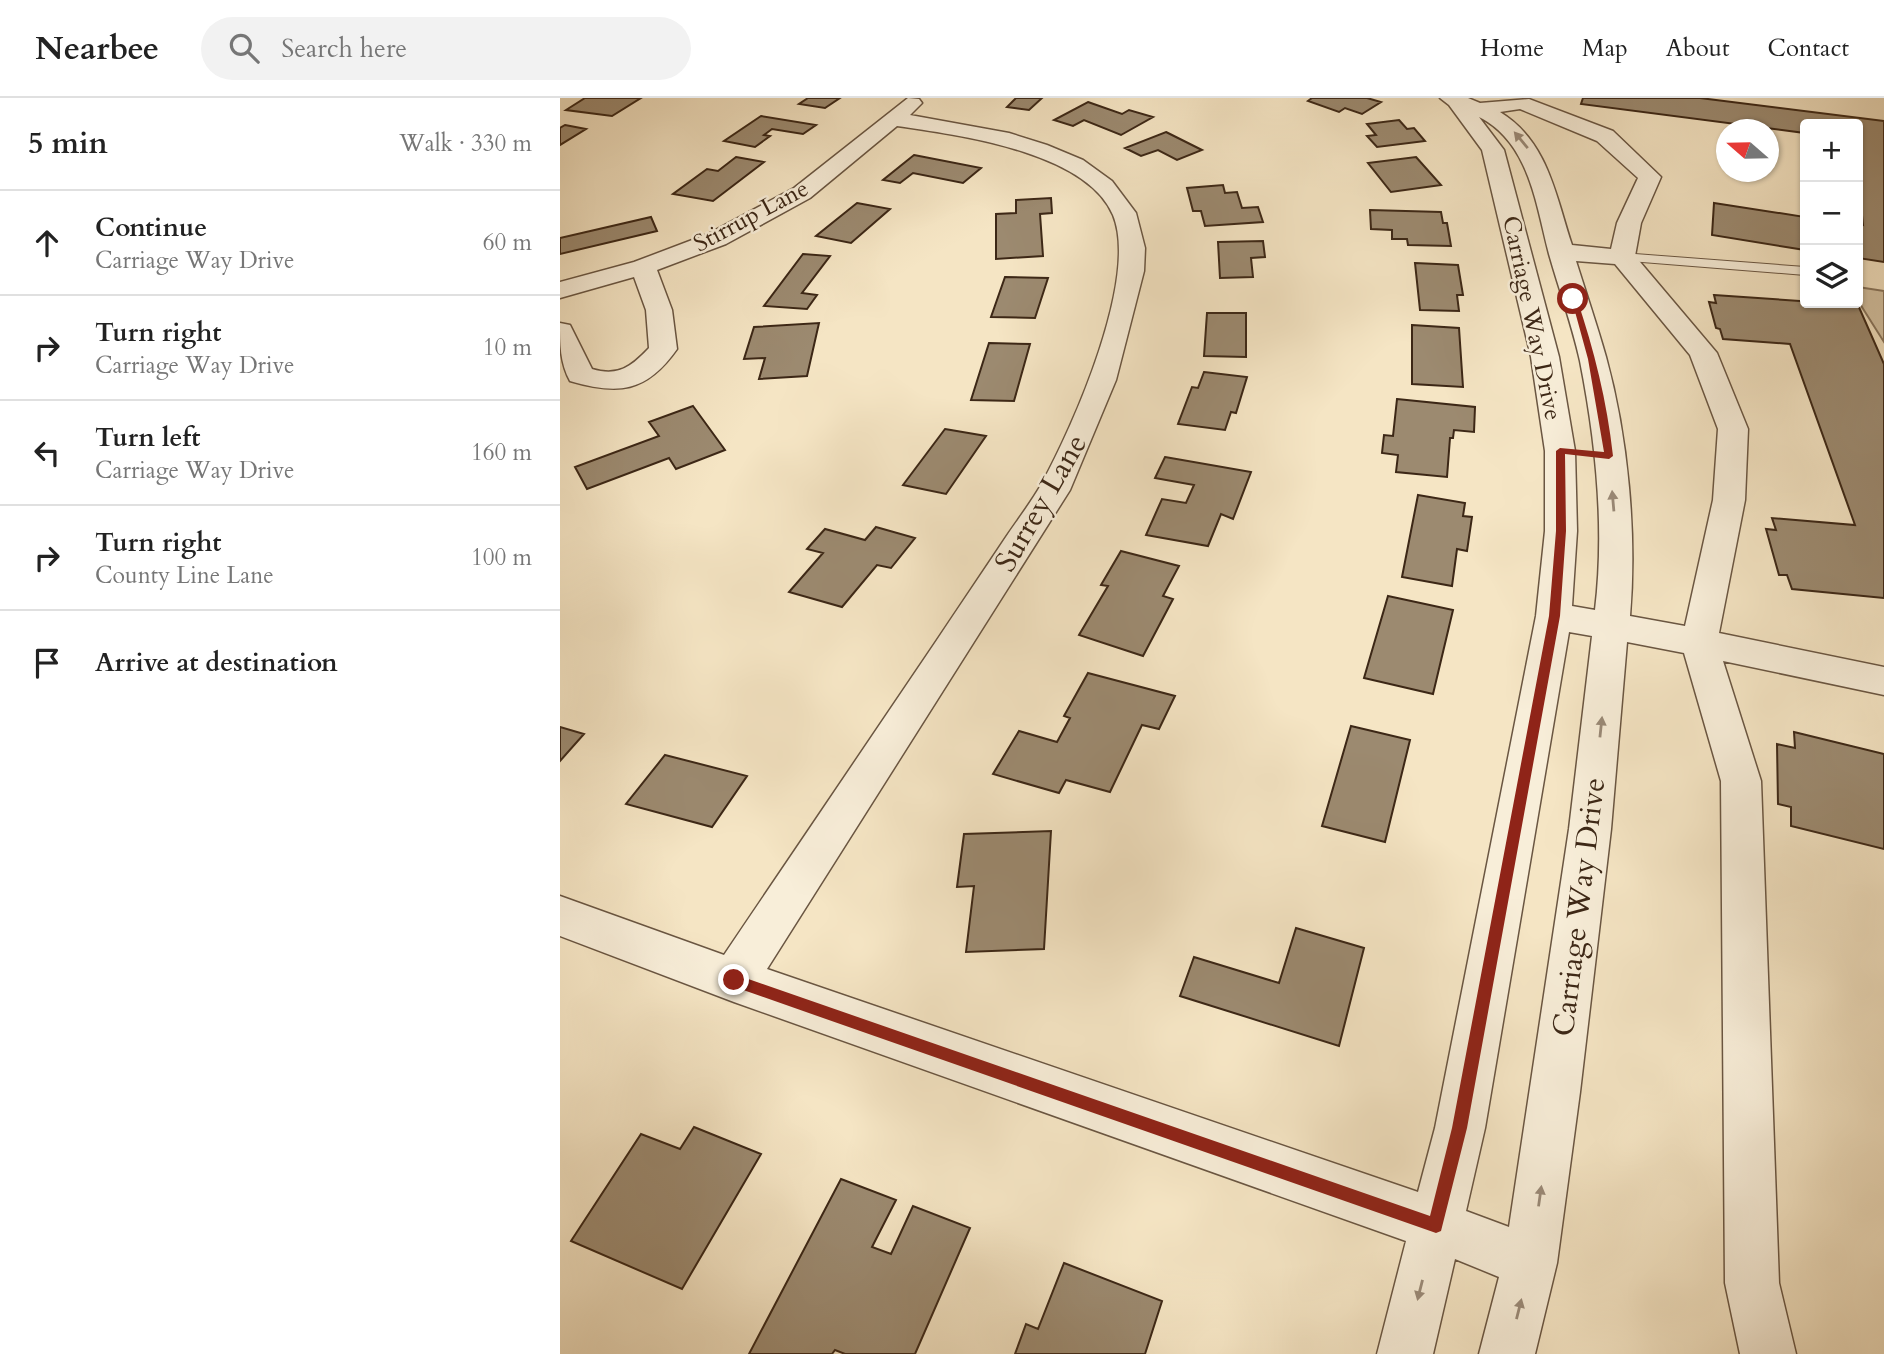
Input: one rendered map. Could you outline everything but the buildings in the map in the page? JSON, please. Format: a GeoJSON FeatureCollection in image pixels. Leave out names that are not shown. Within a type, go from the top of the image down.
{"type":"FeatureCollection","features":[{"type":"Feature","properties":{"kind":"street","name":"Stirrup Lane"},"geometry":{"type":"LineString","coordinates":[[560,290],[643,267],[717,239],[802,193],[919,98]]}},
{"type":"Feature","properties":{"kind":"street","name":"Carriage Way Drive"},"geometry":{"type":"LineString","coordinates":[[1405,1354],[1460,1128],[1554,616],[1561,531],[1560,451],[1545,357],[1493,150],[1461,102]]}},
{"type":"Feature","properties":{"kind":"street","name":"Carriage Way Drive"},"geometry":{"type":"LineString","coordinates":[[1461,102],[1505,122],[1524,142],[1542,186],[1592,359],[1605,424],[1614,510],[1616,578],[1590,830],[1530,1263],[1507,1354]]}},
{"type":"Feature","properties":{"kind":"street"},"geometry":{"type":"LineString","coordinates":[[1461,102],[1522,103],[1605,136],[1650,177],[1629,223],[1622,257]]}},
{"type":"Feature","properties":{"kind":"street","name":"Surrey Lane"},"geometry":{"type":"LineString","coordinates":[[734,980],[1054,490],[1080,439],[1100,390],[1114,346],[1131,266],[1133,248],[1129,227],[1119,204],[1100,183],[1076,167],[1044,150],[1018,141],[893,118]]}},
{"type":"Feature","properties":{"kind":"street","name":"Carriage Way Drive"},"geometry":{"type":"LineString","coordinates":[[1503,185],[1542,186]]}},
{"type":"Feature","properties":{"kind":"street"},"geometry":{"type":"LineString","coordinates":[[1561,252],[1622,257],[1703,353],[1733,429],[1729,500],[1699,642],[1741,781],[1752,1283],[1768,1354]]}},
{"type":"Feature","properties":{"kind":"street"},"geometry":{"type":"LineString","coordinates":[[560,331],[580,375],[606,384],[623,382],[645,371],[663,349],[659,310],[643,267]]}},
{"type":"Feature","properties":{"kind":"street","name":"Carriage Way Drive"},"geometry":{"type":"LineString","coordinates":[[1560,451],[1609,456]]}},
{"type":"Feature","properties":{"kind":"street"},"geometry":{"type":"LineString","coordinates":[[1554,616],[1611,624],[1884,681]]}},
{"type":"Feature","properties":{"kind":"street"},"geometry":{"type":"LineString","coordinates":[[560,916],[734,980],[1436,1226],[1530,1263]]}},
{"type":"Feature","properties":{"kind":"lane"},"geometry":{"type":"LineString","coordinates":[[1622,257],[1800,271]]}},
{"type":"Feature","properties":{"kind":"shaded area"},"geometry":{"type":"Polygon","coordinates":[[[1863,288],[1884,291],[1884,342],[1863,308],[1863,288]]]}},
{"type":"Feature","properties":{"kind":"route"},"geometry":{"type":"LineString","coordinates":[[734,980],[1436,1226],[1460,1128],[1554,616],[1561,531],[1560,451],[1609,456],[1592,359],[1573,299]]}}]}
